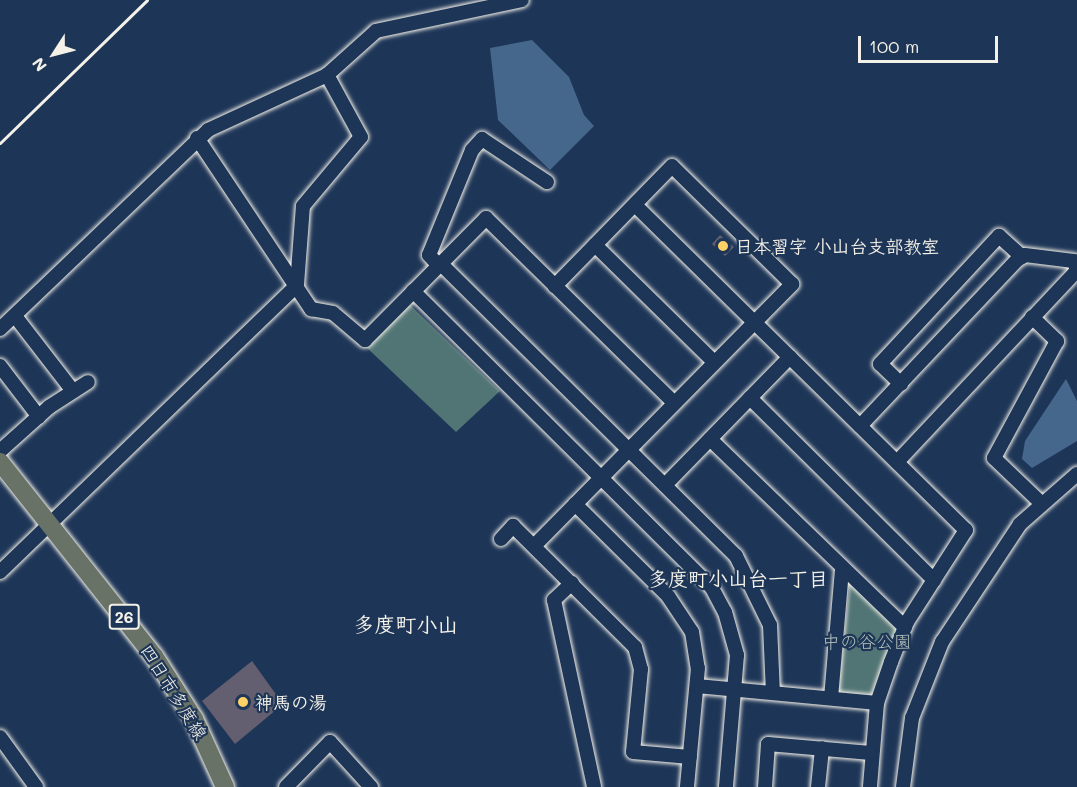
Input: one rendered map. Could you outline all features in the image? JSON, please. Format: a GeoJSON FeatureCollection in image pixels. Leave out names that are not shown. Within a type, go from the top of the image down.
{"type":"FeatureCollection","features":[{"type":"Feature","properties":{"kind":"main road","name":"四日市多度線"},"geometry":{"type":"LineString","coordinates":[[0,462],[154,656],[194,719],[225,787]]}},
{"type":"Feature","properties":{"kind":"street"},"geometry":{"type":"LineString","coordinates":[[0,329],[197,138],[327,75],[376,31],[522,0]]}},
{"type":"Feature","properties":{"kind":"street"},"geometry":{"type":"LineString","coordinates":[[0,572],[297,285],[304,203],[361,138],[327,75]]}},
{"type":"Feature","properties":{"kind":"street"},"geometry":{"type":"LineString","coordinates":[[197,138],[311,309],[333,313],[365,340],[486,218],[674,403]]}},
{"type":"Feature","properties":{"kind":"street"},"geometry":{"type":"LineString","coordinates":[[547,182],[482,139],[472,150],[429,255],[736,556],[754,585],[772,638],[773,693]]}},
{"type":"Feature","properties":{"kind":"street"},"geometry":{"type":"LineString","coordinates":[[534,546],[792,284],[672,166],[555,286]]}},
{"type":"Feature","properties":{"kind":"street"},"geometry":{"type":"LineString","coordinates":[[635,205],[966,530],[905,627],[877,703],[871,753],[870,787]]}},
{"type":"Feature","properties":{"kind":"street"},"geometry":{"type":"LineString","coordinates":[[897,462],[1077,270],[1074,261],[1022,257],[999,236],[880,364],[901,384]]}},
{"type":"Feature","properties":{"kind":"street"},"geometry":{"type":"LineString","coordinates":[[595,245],[714,362]]}},
{"type":"Feature","properties":{"kind":"street"},"geometry":{"type":"LineString","coordinates":[[860,426],[1022,257]]}},
{"type":"Feature","properties":{"kind":"street"},"geometry":{"type":"LineString","coordinates":[[413,291],[712,588],[734,642],[736,690],[726,787]]}},
{"type":"Feature","properties":{"kind":"street"},"geometry":{"type":"LineString","coordinates":[[15,316],[73,391]]}},
{"type":"Feature","properties":{"kind":"street"},"geometry":{"type":"LineString","coordinates":[[1032,317],[1057,341],[994,458],[1040,502]]}},
{"type":"Feature","properties":{"kind":"street"},"geometry":{"type":"LineString","coordinates":[[665,485],[790,357]]}},
{"type":"Feature","properties":{"kind":"street"},"geometry":{"type":"LineString","coordinates":[[0,366],[39,417]]}},
{"type":"Feature","properties":{"kind":"street"},"geometry":{"type":"LineString","coordinates":[[0,452],[39,417],[88,382]]}},
{"type":"Feature","properties":{"kind":"street"},"geometry":{"type":"LineString","coordinates":[[750,398],[934,580]]}},
{"type":"Feature","properties":{"kind":"street"},"geometry":{"type":"LineString","coordinates":[[710,439],[842,570],[905,627]]}},
{"type":"Feature","properties":{"kind":"street"},"geometry":{"type":"LineString","coordinates":[[903,787],[912,718],[928,669],[998,554],[1040,502],[1077,474]]}},
{"type":"Feature","properties":{"kind":"street"},"geometry":{"type":"LineString","coordinates":[[574,504],[682,613],[696,645],[697,686],[687,787]]}},
{"type":"Feature","properties":{"kind":"street"},"geometry":{"type":"LineString","coordinates":[[501,539],[513,526],[572,583],[638,653],[633,752],[690,757]]}},
{"type":"Feature","properties":{"kind":"street"},"geometry":{"type":"LineString","coordinates":[[831,698],[842,570]]}},
{"type":"Feature","properties":{"kind":"street"},"geometry":{"type":"LineString","coordinates":[[572,583],[554,600],[594,787]]}},
{"type":"Feature","properties":{"kind":"street"},"geometry":{"type":"LineString","coordinates":[[697,686],[877,703]]}},
{"type":"Feature","properties":{"kind":"street"},"geometry":{"type":"LineString","coordinates":[[0,737],[36,787]]}},
{"type":"Feature","properties":{"kind":"street"},"geometry":{"type":"LineString","coordinates":[[286,787],[330,742],[371,787]]}},
{"type":"Feature","properties":{"kind":"street"},"geometry":{"type":"LineString","coordinates":[[765,787],[768,744],[871,753]]}},
{"type":"Feature","properties":{"kind":"street"},"geometry":{"type":"LineString","coordinates":[[818,787],[822,748]]}},
{"type":"Feature","properties":{"kind":"green space"},"geometry":{"type":"Polygon","coordinates":[[[408,303],[500,391],[456,432],[365,346],[408,303]]]}},
{"type":"Feature","properties":{"kind":"green space","name":"中の谷公園"},"geometry":{"type":"Polygon","coordinates":[[[850,583],[900,633],[876,699],[838,695],[850,583]]]}},
{"type":"Feature","properties":{"kind":"water"},"geometry":{"type":"Polygon","coordinates":[[[532,40],[569,77],[584,115],[594,126],[550,170],[498,120],[490,48],[532,40]]]}},
{"type":"Feature","properties":{"kind":"water"},"geometry":{"type":"Polygon","coordinates":[[[1066,379],[1077,401],[1077,441],[1032,468],[1022,459],[1025,441],[1066,379]]]}},
{"type":"Feature","properties":{"kind":"building","name":"日本習字 小山台支部教室"},"geometry":{"type":"Polygon","coordinates":[[[720,235],[734,247],[725,256],[712,244],[720,235]]]}},
{"type":"Feature","properties":{"kind":"building","name":"神馬の湯"},"geometry":{"type":"Polygon","coordinates":[[[252,661],[283,704],[235,744],[202,701],[252,661]]]}},
{"type":"Feature","properties":{"kind":"railway"},"geometry":{"type":"LineString","coordinates":[[0,143],[147,0]]}},
{"type":"Feature","properties":{"kind":"place","name":"日本習字 小山台支部教室"},"geometry":{"type":"Point","coordinates":[723,246]}},
{"type":"Feature","properties":{"kind":"place","name":"神馬の湯"},"geometry":{"type":"Point","coordinates":[243,702]}},
{"type":"Feature","properties":{"kind":"district","name":"多度町小山台一丁目"},"geometry":{"type":"Point","coordinates":[738,578]}},
{"type":"Feature","properties":{"kind":"district","name":"多度町小山"},"geometry":{"type":"Point","coordinates":[406,624]}}]}
